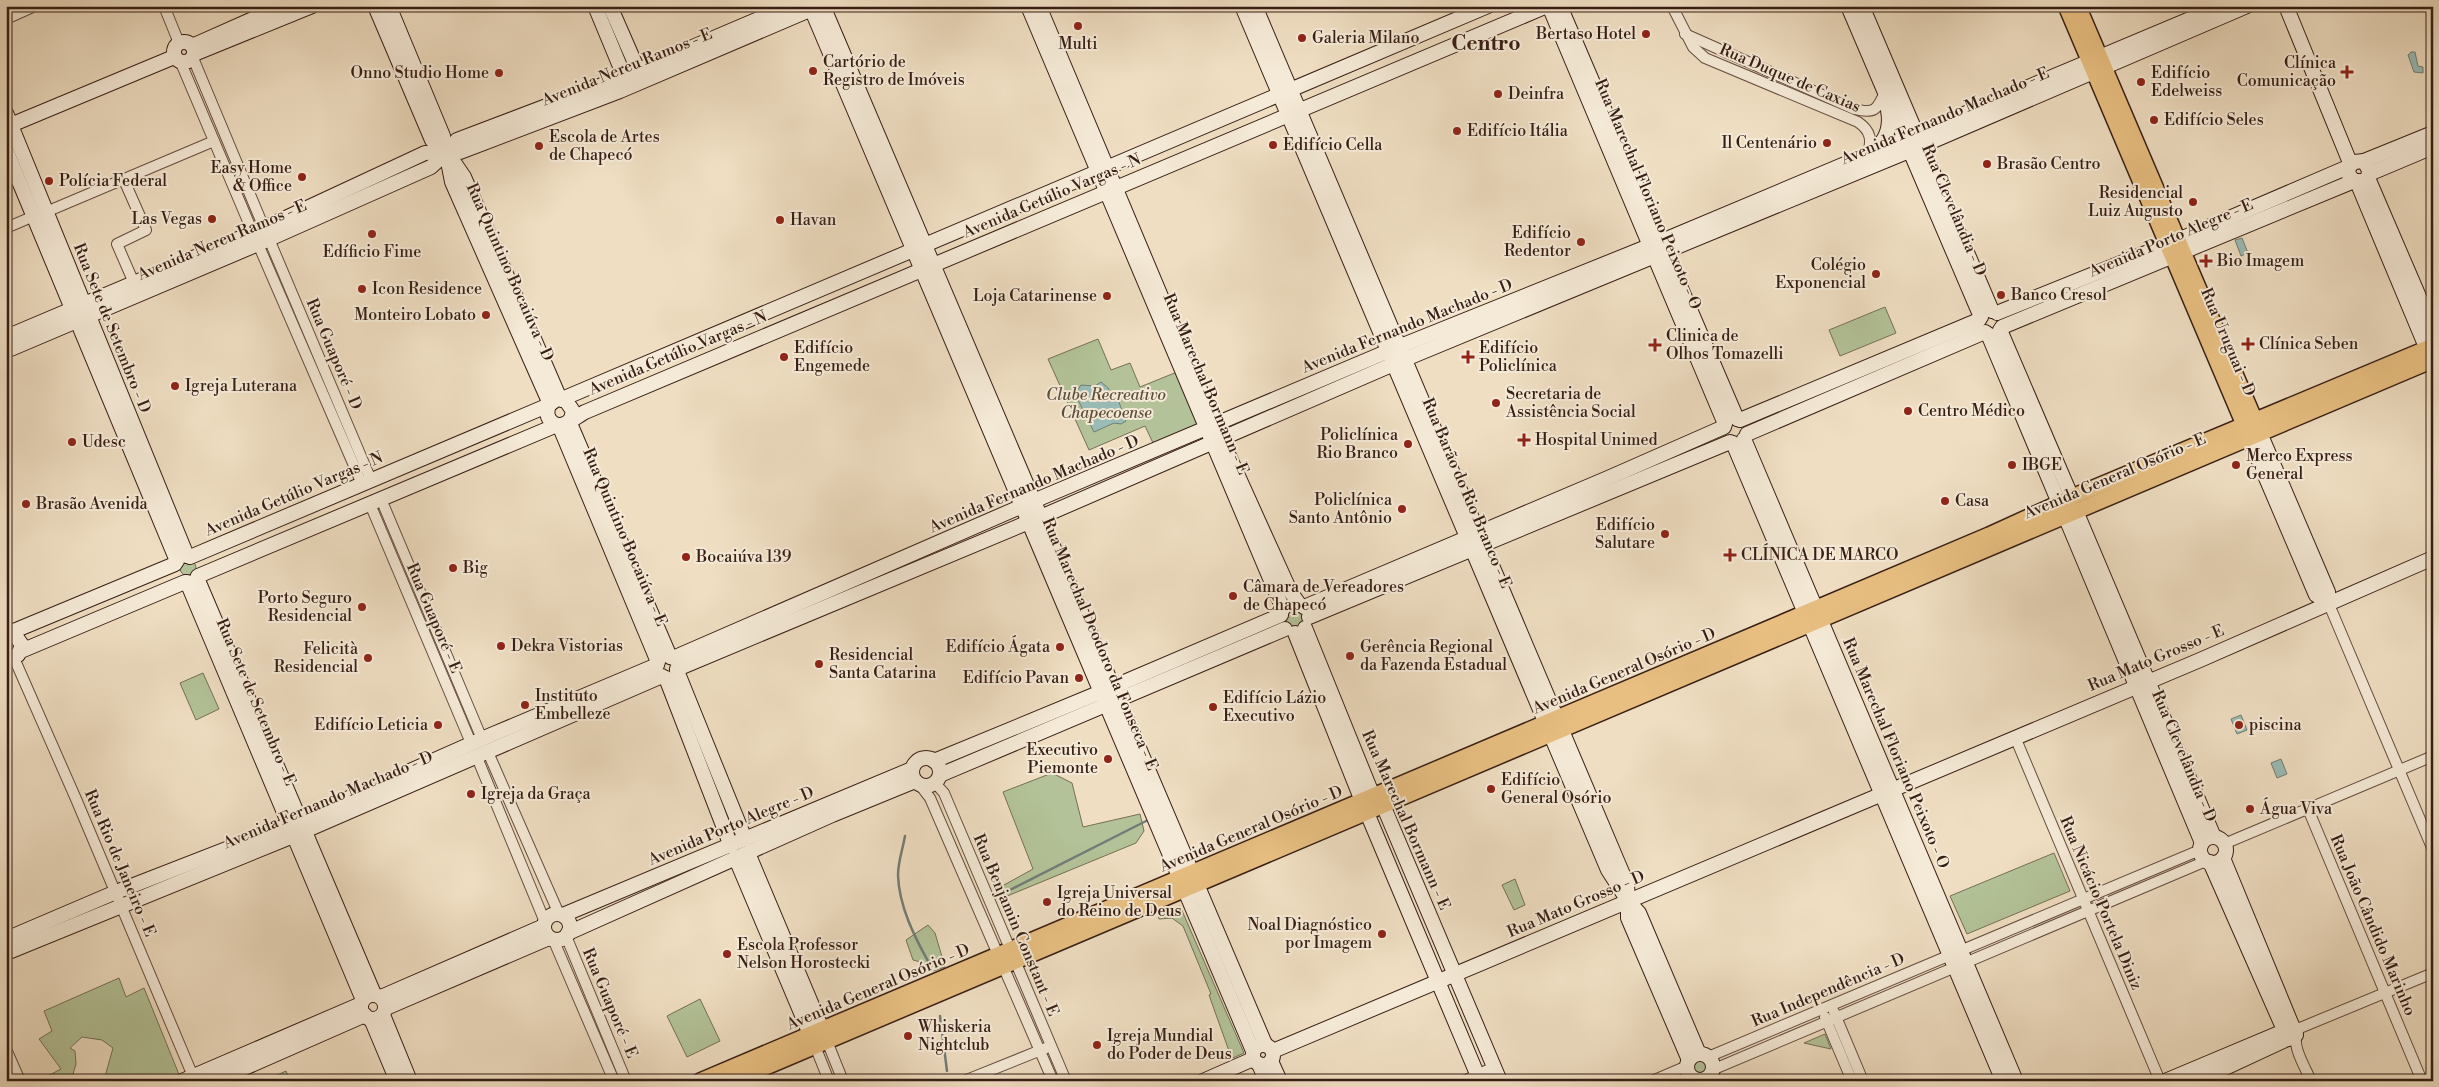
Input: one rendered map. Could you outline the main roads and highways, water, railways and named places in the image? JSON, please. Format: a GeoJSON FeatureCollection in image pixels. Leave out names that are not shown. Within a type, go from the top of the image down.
{"type":"FeatureCollection","features":[{"type":"Feature","properties":{"kind":"main road","name":"Rua Uruguai - D"},"geometry":{"type":"LineString","coordinates":[[2066,6],[2097,64]]}},
{"type":"Feature","properties":{"kind":"main road","name":"Rua Uruguai - D"},"geometry":{"type":"LineString","coordinates":[[2078,6],[2097,64],[2252,430]]}},
{"type":"Feature","properties":{"kind":"main road","name":"Avenida General Osório - E"},"geometry":{"type":"LineString","coordinates":[[1813,616],[2068,507],[2431,356]]}},
{"type":"Feature","properties":{"kind":"main road","name":"Avenida General Osório - D"},"geometry":{"type":"LineString","coordinates":[[700,1081],[819,1038],[1813,616]]}},
{"type":"Feature","properties":{"kind":"main road","name":"Avenida General Osório - D"},"geometry":{"type":"LineString","coordinates":[[733,1081],[819,1038]]}},
{"type":"Feature","properties":{"kind":"water"},"geometry":{"type":"Polygon","coordinates":[[[2411,52],[2415,52],[2418,66],[2423,67],[2423,73],[2414,72],[2408,55],[2411,52]]]}},
{"type":"Feature","properties":{"kind":"water"},"geometry":{"type":"Polygon","coordinates":[[[2242,238],[2248,253],[2241,256],[2235,240],[2242,238]]]}},
{"type":"Feature","properties":{"kind":"water"},"geometry":{"type":"Polygon","coordinates":[[[1101,382],[1109,389],[1105,394],[1099,392],[1098,398],[1117,397],[1126,421],[1121,424],[1114,423],[1094,432],[1075,394],[1081,385],[1095,386],[1101,382]]]}},
{"type":"Feature","properties":{"kind":"water","name":"piscina"},"geometry":{"type":"Polygon","coordinates":[[[2241,715],[2247,730],[2237,734],[2231,719],[2241,715]]]}},
{"type":"Feature","properties":{"kind":"water"},"geometry":{"type":"Polygon","coordinates":[[[2281,759],[2287,774],[2277,778],[2271,763],[2281,759]]]}},
{"type":"Feature","properties":{"kind":"waterway"},"geometry":{"type":"LineString","coordinates":[[998,896],[1148,820]]}},
{"type":"Feature","properties":{"kind":"waterway"},"geometry":{"type":"LineString","coordinates":[[905,836],[898,870],[901,898],[913,931],[929,963]]}},
{"type":"Feature","properties":{"kind":"waterway"},"geometry":{"type":"LineString","coordinates":[[940,1016],[947,1071]]}},
{"type":"Feature","properties":{"kind":"place","name":"Multi"},"geometry":{"type":"Point","coordinates":[1078,26]}},
{"type":"Feature","properties":{"kind":"place","name":"Bertaso Hotel"},"geometry":{"type":"Point","coordinates":[1646,34]}},
{"type":"Feature","properties":{"kind":"place","name":"Galeria Milano"},"geometry":{"type":"Point","coordinates":[1302,38]}},
{"type":"Feature","properties":{"kind":"place","name":"Cartório de Registro de Imóveis"},"geometry":{"type":"Point","coordinates":[813,71]}},
{"type":"Feature","properties":{"kind":"place","name":"Clínica Comunicação"},"geometry":{"type":"Point","coordinates":[2347,72]}},
{"type":"Feature","properties":{"kind":"place","name":"Onno Studio Home"},"geometry":{"type":"Point","coordinates":[499,73]}},
{"type":"Feature","properties":{"kind":"place","name":"Edifício Edelweiss"},"geometry":{"type":"Point","coordinates":[2141,82]}},
{"type":"Feature","properties":{"kind":"place","name":"Deinfra"},"geometry":{"type":"Point","coordinates":[1498,94]}},
{"type":"Feature","properties":{"kind":"place","name":"Edifício Seles"},"geometry":{"type":"Point","coordinates":[2154,120]}},
{"type":"Feature","properties":{"kind":"place","name":"Edifício Itália"},"geometry":{"type":"Point","coordinates":[1457,131]}},
{"type":"Feature","properties":{"kind":"place","name":"Il Centenário"},"geometry":{"type":"Point","coordinates":[1827,143]}},
{"type":"Feature","properties":{"kind":"place","name":"Edifício Cella"},"geometry":{"type":"Point","coordinates":[1273,145]}},
{"type":"Feature","properties":{"kind":"place","name":"Escola de Artes de Chapecó"},"geometry":{"type":"Point","coordinates":[539,146]}},
{"type":"Feature","properties":{"kind":"place","name":"Brasão Centro"},"geometry":{"type":"Point","coordinates":[1987,164]}},
{"type":"Feature","properties":{"kind":"place","name":"Easy Home & Office"},"geometry":{"type":"Point","coordinates":[302,177]}},
{"type":"Feature","properties":{"kind":"place","name":"Polícia Federal"},"geometry":{"type":"Point","coordinates":[49,181]}},
{"type":"Feature","properties":{"kind":"place","name":"Residencial Luiz Augusto"},"geometry":{"type":"Point","coordinates":[2193,202]}},
{"type":"Feature","properties":{"kind":"place","name":"Las Vegas"},"geometry":{"type":"Point","coordinates":[212,219]}},
{"type":"Feature","properties":{"kind":"place","name":"Havan"},"geometry":{"type":"Point","coordinates":[780,220]}},
{"type":"Feature","properties":{"kind":"place","name":"Edíficio Fime"},"geometry":{"type":"Point","coordinates":[372,234]}},
{"type":"Feature","properties":{"kind":"place","name":"Edifício Redentor"},"geometry":{"type":"Point","coordinates":[1581,242]}},
{"type":"Feature","properties":{"kind":"place","name":"Bio Imagem"},"geometry":{"type":"Point","coordinates":[2206,261]}},
{"type":"Feature","properties":{"kind":"place","name":"Colégio Exponencial"},"geometry":{"type":"Point","coordinates":[1876,274]}},
{"type":"Feature","properties":{"kind":"place","name":"Icon Residence"},"geometry":{"type":"Point","coordinates":[362,289]}},
{"type":"Feature","properties":{"kind":"place","name":"Banco Cresol"},"geometry":{"type":"Point","coordinates":[2001,295]}},
{"type":"Feature","properties":{"kind":"place","name":"Loja Catarinense"},"geometry":{"type":"Point","coordinates":[1107,296]}},
{"type":"Feature","properties":{"kind":"place","name":"Monteiro Lobato"},"geometry":{"type":"Point","coordinates":[486,315]}},
{"type":"Feature","properties":{"kind":"place","name":"Clínica Seben"},"geometry":{"type":"Point","coordinates":[2248,344]}},
{"type":"Feature","properties":{"kind":"place","name":"Clinica de Olhos Tomazelli"},"geometry":{"type":"Point","coordinates":[1655,345]}},
{"type":"Feature","properties":{"kind":"place","name":"Edifício Engemede"},"geometry":{"type":"Point","coordinates":[784,357]}},
{"type":"Feature","properties":{"kind":"place","name":"Edifício Policlínica"},"geometry":{"type":"Point","coordinates":[1468,357]}},
{"type":"Feature","properties":{"kind":"place","name":"Igreja Luterana"},"geometry":{"type":"Point","coordinates":[175,386]}},
{"type":"Feature","properties":{"kind":"place","name":"Secretaria de Assistência Social"},"geometry":{"type":"Point","coordinates":[1496,403]}},
{"type":"Feature","properties":{"kind":"place","name":"Centro Médico"},"geometry":{"type":"Point","coordinates":[1908,411]}},
{"type":"Feature","properties":{"kind":"place","name":"Hospital Unimed"},"geometry":{"type":"Point","coordinates":[1524,440]}},
{"type":"Feature","properties":{"kind":"place","name":"Udesc"},"geometry":{"type":"Point","coordinates":[72,442]}},
{"type":"Feature","properties":{"kind":"place","name":"Policlínica Rio Branco"},"geometry":{"type":"Point","coordinates":[1408,444]}},
{"type":"Feature","properties":{"kind":"place","name":"IBGE"},"geometry":{"type":"Point","coordinates":[2012,465]}},
{"type":"Feature","properties":{"kind":"place","name":"Merco Express General"},"geometry":{"type":"Point","coordinates":[2236,465]}},
{"type":"Feature","properties":{"kind":"place","name":"Casa"},"geometry":{"type":"Point","coordinates":[1945,501]}},
{"type":"Feature","properties":{"kind":"place","name":"Brasão Avenida"},"geometry":{"type":"Point","coordinates":[26,504]}},
{"type":"Feature","properties":{"kind":"place","name":"Policlínica Santo Antônio"},"geometry":{"type":"Point","coordinates":[1402,509]}},
{"type":"Feature","properties":{"kind":"place","name":"Edifício Salutare"},"geometry":{"type":"Point","coordinates":[1665,534]}},
{"type":"Feature","properties":{"kind":"place","name":"CLÍNICA DE MARCO"},"geometry":{"type":"Point","coordinates":[1730,555]}},
{"type":"Feature","properties":{"kind":"place","name":"Bocaiúva 139"},"geometry":{"type":"Point","coordinates":[686,557]}},
{"type":"Feature","properties":{"kind":"place","name":"Big"},"geometry":{"type":"Point","coordinates":[453,568]}},
{"type":"Feature","properties":{"kind":"place","name":"Câmara de Vereadores de Chapecó"},"geometry":{"type":"Point","coordinates":[1233,596]}},
{"type":"Feature","properties":{"kind":"place","name":"Porto Seguro Residencial"},"geometry":{"type":"Point","coordinates":[362,607]}},
{"type":"Feature","properties":{"kind":"place","name":"Dekra Vistorias"},"geometry":{"type":"Point","coordinates":[501,646]}},
{"type":"Feature","properties":{"kind":"place","name":"Edifício Ágata"},"geometry":{"type":"Point","coordinates":[1060,647]}},
{"type":"Feature","properties":{"kind":"place","name":"Gerência Regional da Fazenda Estadual"},"geometry":{"type":"Point","coordinates":[1350,656]}},
{"type":"Feature","properties":{"kind":"place","name":"Felicità Residencial"},"geometry":{"type":"Point","coordinates":[368,658]}},
{"type":"Feature","properties":{"kind":"place","name":"Residencial Santa Catarina"},"geometry":{"type":"Point","coordinates":[819,664]}},
{"type":"Feature","properties":{"kind":"place","name":"Edifício Pavan"},"geometry":{"type":"Point","coordinates":[1079,678]}},
{"type":"Feature","properties":{"kind":"place","name":"Instituto Embelleze"},"geometry":{"type":"Point","coordinates":[525,705]}},
{"type":"Feature","properties":{"kind":"place","name":"Edifício Lázio Executivo"},"geometry":{"type":"Point","coordinates":[1213,707]}},
{"type":"Feature","properties":{"kind":"place","name":"Edifício Leticia"},"geometry":{"type":"Point","coordinates":[438,725]}},
{"type":"Feature","properties":{"kind":"place","name":"piscina"},"geometry":{"type":"Point","coordinates":[2239,725]}},
{"type":"Feature","properties":{"kind":"place","name":"Executivo Piemonte"},"geometry":{"type":"Point","coordinates":[1108,759]}},
{"type":"Feature","properties":{"kind":"place","name":"Edifício General Osório"},"geometry":{"type":"Point","coordinates":[1491,789]}},
{"type":"Feature","properties":{"kind":"place","name":"Igreja da Graça"},"geometry":{"type":"Point","coordinates":[471,794]}},
{"type":"Feature","properties":{"kind":"place","name":"Água Viva"},"geometry":{"type":"Point","coordinates":[2250,809]}},
{"type":"Feature","properties":{"kind":"place","name":"Igreja Universal do Reino de Deus"},"geometry":{"type":"Point","coordinates":[1047,902]}},
{"type":"Feature","properties":{"kind":"place","name":"Noal Diagnóstico por Imagem"},"geometry":{"type":"Point","coordinates":[1382,934]}},
{"type":"Feature","properties":{"kind":"place","name":"Escola Professor Nelson Horostecki"},"geometry":{"type":"Point","coordinates":[727,954]}},
{"type":"Feature","properties":{"kind":"place","name":"Whiskeria Nightclub"},"geometry":{"type":"Point","coordinates":[908,1036]}},
{"type":"Feature","properties":{"kind":"place","name":"Igreja Mundial do Poder de Deus"},"geometry":{"type":"Point","coordinates":[1097,1045]}},
{"type":"Feature","properties":{"kind":"district","name":"Centro"},"geometry":{"type":"Point","coordinates":[1486,44]}},
{"type":"Feature","properties":{"kind":"park label","name":"Clube Recreativo Chapecoense"},"geometry":{"type":"Point","coordinates":[1106,404]}}]}
